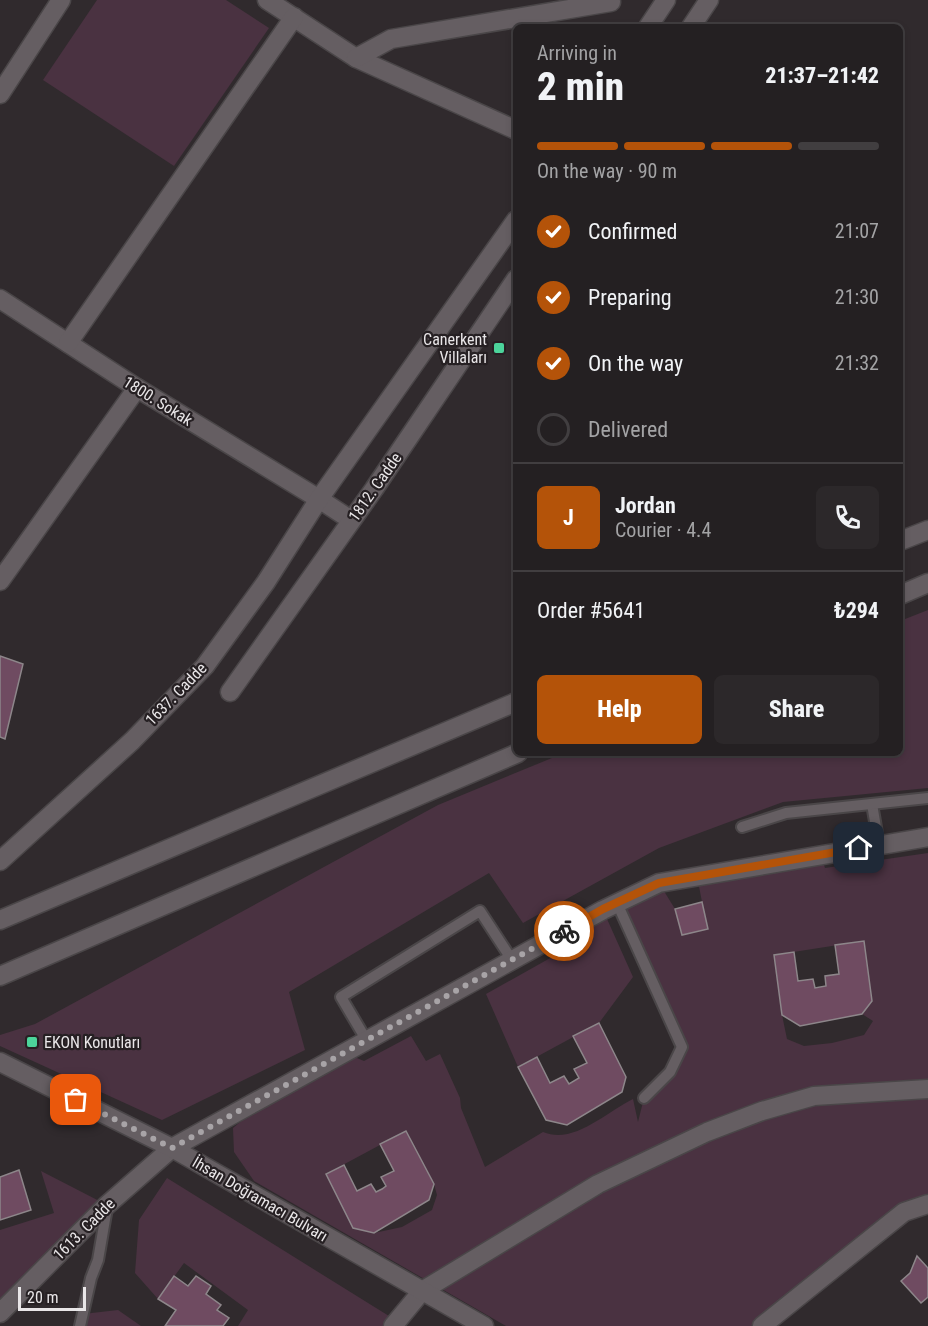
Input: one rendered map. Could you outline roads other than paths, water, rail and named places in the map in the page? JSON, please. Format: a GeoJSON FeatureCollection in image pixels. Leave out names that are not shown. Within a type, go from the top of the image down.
{"type":"FeatureCollection","features":[{"type":"Feature","properties":{"kind":"street"},"geometry":{"type":"LineString","coordinates":[[0,94],[61,0]]}},
{"type":"Feature","properties":{"kind":"street"},"geometry":{"type":"LineString","coordinates":[[267,0],[356,58],[513,129]]}},
{"type":"Feature","properties":{"kind":"street"},"geometry":{"type":"LineString","coordinates":[[650,24],[666,0]]}},
{"type":"Feature","properties":{"kind":"street"},"geometry":{"type":"LineString","coordinates":[[693,24],[709,0]]}},
{"type":"Feature","properties":{"kind":"street"},"geometry":{"type":"LineString","coordinates":[[356,58],[391,39],[611,2]]}},
{"type":"Feature","properties":{"kind":"street"},"geometry":{"type":"LineString","coordinates":[[68,344],[294,17]]}},
{"type":"Feature","properties":{"kind":"street"},"geometry":{"type":"LineString","coordinates":[[319,499],[513,224]]}},
{"type":"Feature","properties":{"kind":"street","name":"1812. Cadde"},"geometry":{"type":"LineString","coordinates":[[230,692],[513,283]]}},
{"type":"Feature","properties":{"kind":"street","name":"1800. Sokak"},"geometry":{"type":"LineString","coordinates":[[0,299],[137,388],[351,520]]}},
{"type":"Feature","properties":{"kind":"street"},"geometry":{"type":"LineString","coordinates":[[0,580],[137,388]]}},
{"type":"Feature","properties":{"kind":"street","name":"1637. Cadde"},"geometry":{"type":"LineString","coordinates":[[0,861],[132,741],[205,666],[266,582],[319,499]]}},
{"type":"Feature","properties":{"kind":"street"},"geometry":{"type":"LineString","coordinates":[[903,540],[928,530]]}},
{"type":"Feature","properties":{"kind":"street"},"geometry":{"type":"LineString","coordinates":[[903,594],[928,583]]}},
{"type":"Feature","properties":{"kind":"street"},"geometry":{"type":"LineString","coordinates":[[0,920],[513,703]]}},
{"type":"Feature","properties":{"kind":"street"},"geometry":{"type":"LineString","coordinates":[[0,976],[513,755]]}},
{"type":"Feature","properties":{"kind":"street","name":"1613. Cadde"},"geometry":{"type":"LineString","coordinates":[[0,1313],[107,1205],[172,1148],[617,903],[659,883],[928,837]]}},
{"type":"Feature","properties":{"kind":"street","name":"İhsan Doğramacı Bulvarı"},"geometry":{"type":"LineString","coordinates":[[0,1062],[172,1148],[484,1326]]}},
{"type":"Feature","properties":{"kind":"street"},"geometry":{"type":"LineString","coordinates":[[393,1326],[422,1292],[598,1184],[707,1131],[762,1111],[814,1096],[928,1089]]}},
{"type":"Feature","properties":{"kind":"street"},"geometry":{"type":"LineString","coordinates":[[762,1326],[904,1212],[928,1204]]}},
{"type":"Feature","properties":{"kind":"lane"},"geometry":{"type":"LineString","coordinates":[[742,827],[786,813],[928,798]]}},
{"type":"Feature","properties":{"kind":"lane"},"geometry":{"type":"LineString","coordinates":[[872,804],[879,845]]}},
{"type":"Feature","properties":{"kind":"lane"},"geometry":{"type":"LineString","coordinates":[[617,903],[682,1047],[670,1072],[644,1098]]}},
{"type":"Feature","properties":{"kind":"lane"},"geometry":{"type":"LineString","coordinates":[[367,1041],[341,997],[480,911],[512,960]]}},
{"type":"Feature","properties":{"kind":"lane"},"geometry":{"type":"LineString","coordinates":[[80,1326],[91,1278],[98,1260],[107,1205]]}},
{"type":"Feature","properties":{"kind":"place","name":"Canerkent Villaları"},"geometry":{"type":"Point","coordinates":[499,348]}},
{"type":"Feature","properties":{"kind":"place","name":"EKON Konutları"},"geometry":{"type":"Point","coordinates":[32,1042]}}]}
